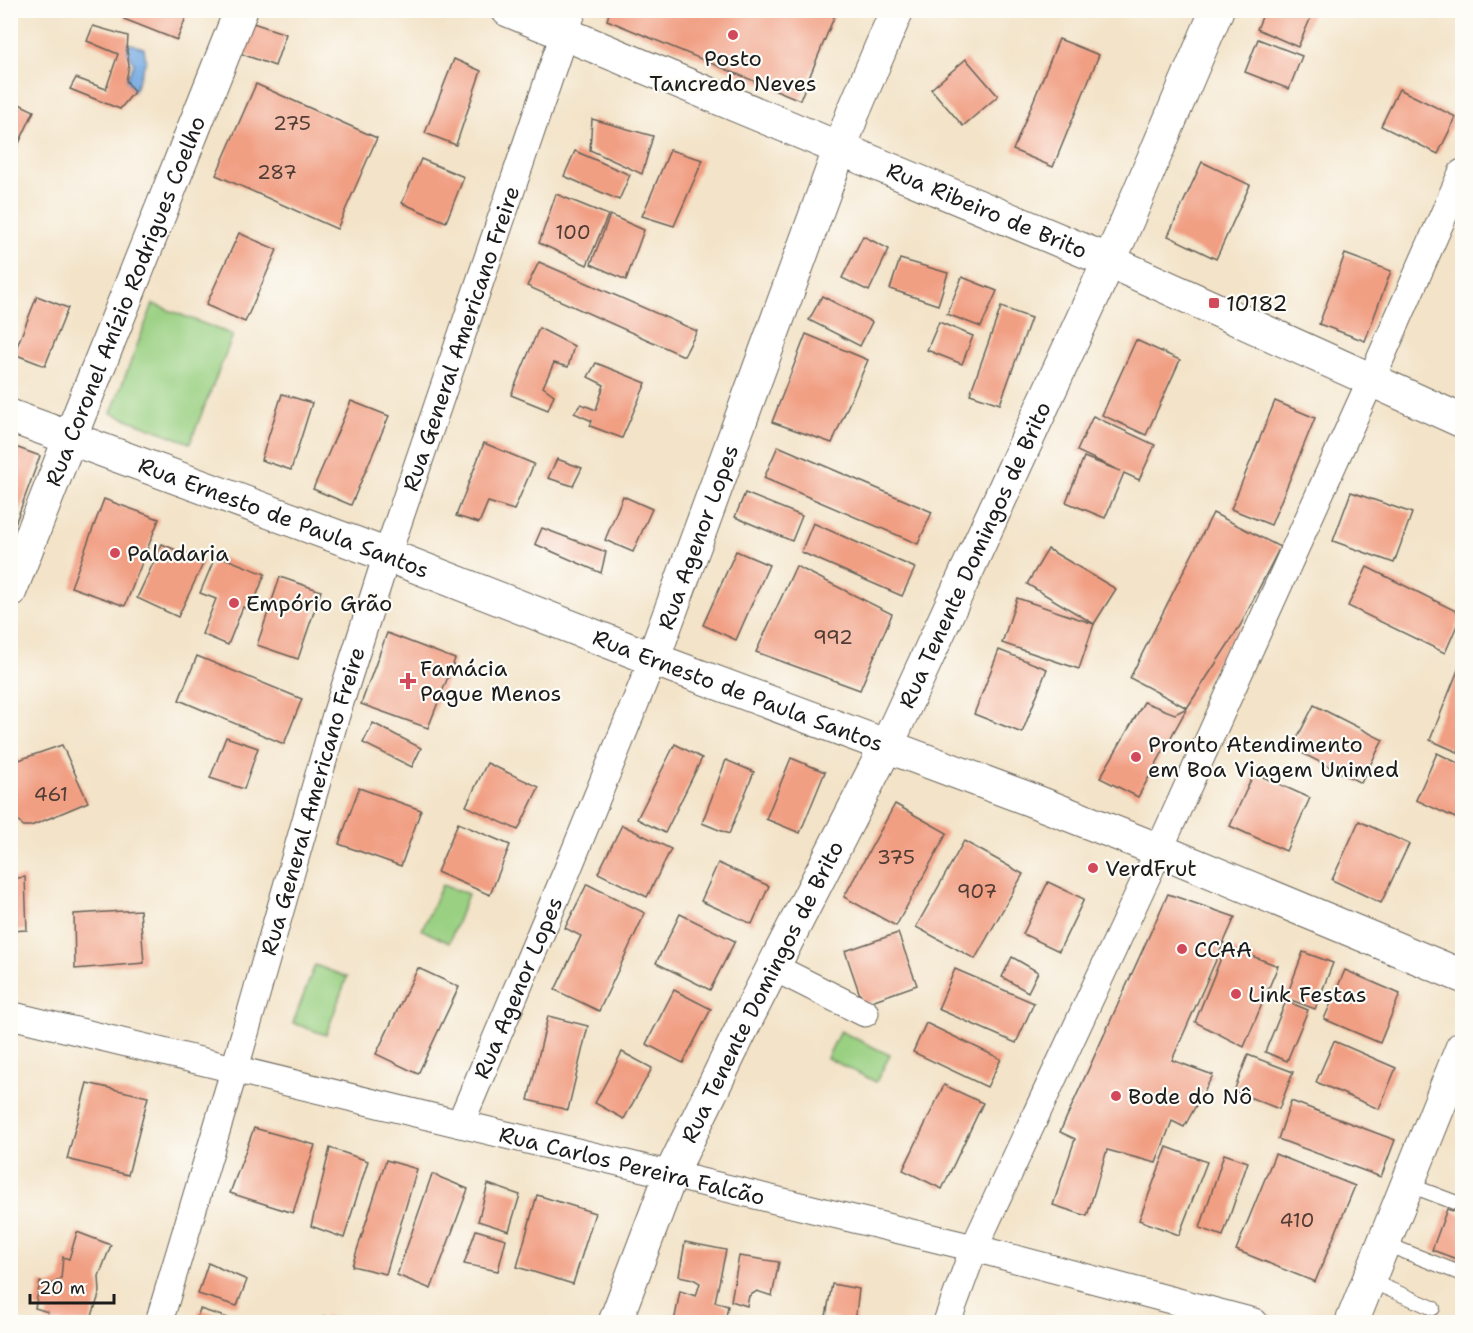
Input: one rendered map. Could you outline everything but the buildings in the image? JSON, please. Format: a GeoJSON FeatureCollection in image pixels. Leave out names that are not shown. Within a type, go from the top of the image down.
{"type":"FeatureCollection","features":[{"type":"Feature","properties":{"kind":"street","name":"Rua Coronel Anízio Rodrigues Coelho"},"geometry":{"type":"LineString","coordinates":[[10,591],[241,10]]}},
{"type":"Feature","properties":{"kind":"street","name":"Rua Ribeiro de Brito"},"geometry":{"type":"LineString","coordinates":[[508,10],[569,22],[840,149],[1109,261],[1462,421]]}},
{"type":"Feature","properties":{"kind":"street","name":"Rua Agenor Lopes"},"geometry":{"type":"LineString","coordinates":[[460,1124],[567,872],[653,659],[840,149],[897,10]]}},
{"type":"Feature","properties":{"kind":"street","name":"Rua Tenente Domingos de Brito"},"geometry":{"type":"LineString","coordinates":[[615,1323],[671,1174],[773,967],[887,745],[1109,261],[1217,10]]}},
{"type":"Feature","properties":{"kind":"street","name":"Rua General Americano Freire"},"geometry":{"type":"LineString","coordinates":[[159,1323],[336,715],[387,555],[569,22]]}},
{"type":"Feature","properties":{"kind":"street"},"geometry":{"type":"LineString","coordinates":[[947,1323],[974,1248],[1159,849],[1462,173]]}},
{"type":"Feature","properties":{"kind":"street","name":"Rua Ernesto de Paula Santos"},"geometry":{"type":"LineString","coordinates":[[10,416],[387,555],[653,659],[1159,849],[1462,976]]}},
{"type":"Feature","properties":{"kind":"street"},"geometry":{"type":"LineString","coordinates":[[773,967],[865,1014]]}},
{"type":"Feature","properties":{"kind":"street","name":"Rua Carlos Pereira Falcão"},"geometry":{"type":"LineString","coordinates":[[10,1015],[974,1248],[1254,1323]]}},
{"type":"Feature","properties":{"kind":"street"},"geometry":{"type":"LineString","coordinates":[[1352,1323],[1462,1048]]}},
{"type":"Feature","properties":{"kind":"lane"},"geometry":{"type":"LineString","coordinates":[[1407,1184],[1462,1205]]}},
{"type":"Feature","properties":{"kind":"lane"},"geometry":{"type":"LineString","coordinates":[[1383,1243],[1462,1274]]}},
{"type":"Feature","properties":{"kind":"lane"},"geometry":{"type":"LineString","coordinates":[[1368,1280],[1433,1308]]}},
{"type":"Feature","properties":{"kind":"green space"},"geometry":{"type":"Polygon","coordinates":[[[153,304],[233,335],[190,443],[111,413],[153,304]]]}},
{"type":"Feature","properties":{"kind":"green space"},"geometry":{"type":"Polygon","coordinates":[[[442,885],[468,894],[449,943],[422,930],[442,885]]]}},
{"type":"Feature","properties":{"kind":"green space"},"geometry":{"type":"Polygon","coordinates":[[[315,965],[347,977],[326,1035],[293,1023],[315,965]]]}},
{"type":"Feature","properties":{"kind":"green space"},"geometry":{"type":"Polygon","coordinates":[[[840,1031],[890,1055],[876,1082],[827,1058],[840,1031]]]}},
{"type":"Feature","properties":{"kind":"water"},"geometry":{"type":"Polygon","coordinates":[[[127,43],[144,48],[146,61],[134,92],[126,80],[134,64],[127,51],[127,43]]]}},
{"type":"Feature","properties":{"kind":"place","name":"Posto Tancredo Neves"},"geometry":{"type":"Point","coordinates":[733,35]}},
{"type":"Feature","properties":{"kind":"place","name":"10182"},"geometry":{"type":"Point","coordinates":[1214,303]}},
{"type":"Feature","properties":{"kind":"place","name":"Paladaria"},"geometry":{"type":"Point","coordinates":[115,553]}},
{"type":"Feature","properties":{"kind":"place","name":"Empório Grão"},"geometry":{"type":"Point","coordinates":[234,603]}},
{"type":"Feature","properties":{"kind":"place","name":"Famácia Pague Menos"},"geometry":{"type":"Point","coordinates":[408,681]}},
{"type":"Feature","properties":{"kind":"place","name":"Pronto Atendimento em Boa Viagem Unimed"},"geometry":{"type":"Point","coordinates":[1136,757]}},
{"type":"Feature","properties":{"kind":"place","name":"VerdFrut"},"geometry":{"type":"Point","coordinates":[1093,868]}},
{"type":"Feature","properties":{"kind":"place","name":"CCAA"},"geometry":{"type":"Point","coordinates":[1182,949]}},
{"type":"Feature","properties":{"kind":"place","name":"Link Festas"},"geometry":{"type":"Point","coordinates":[1236,994]}},
{"type":"Feature","properties":{"kind":"place","name":"Bode do Nô"},"geometry":{"type":"Point","coordinates":[1116,1096]}}]}
